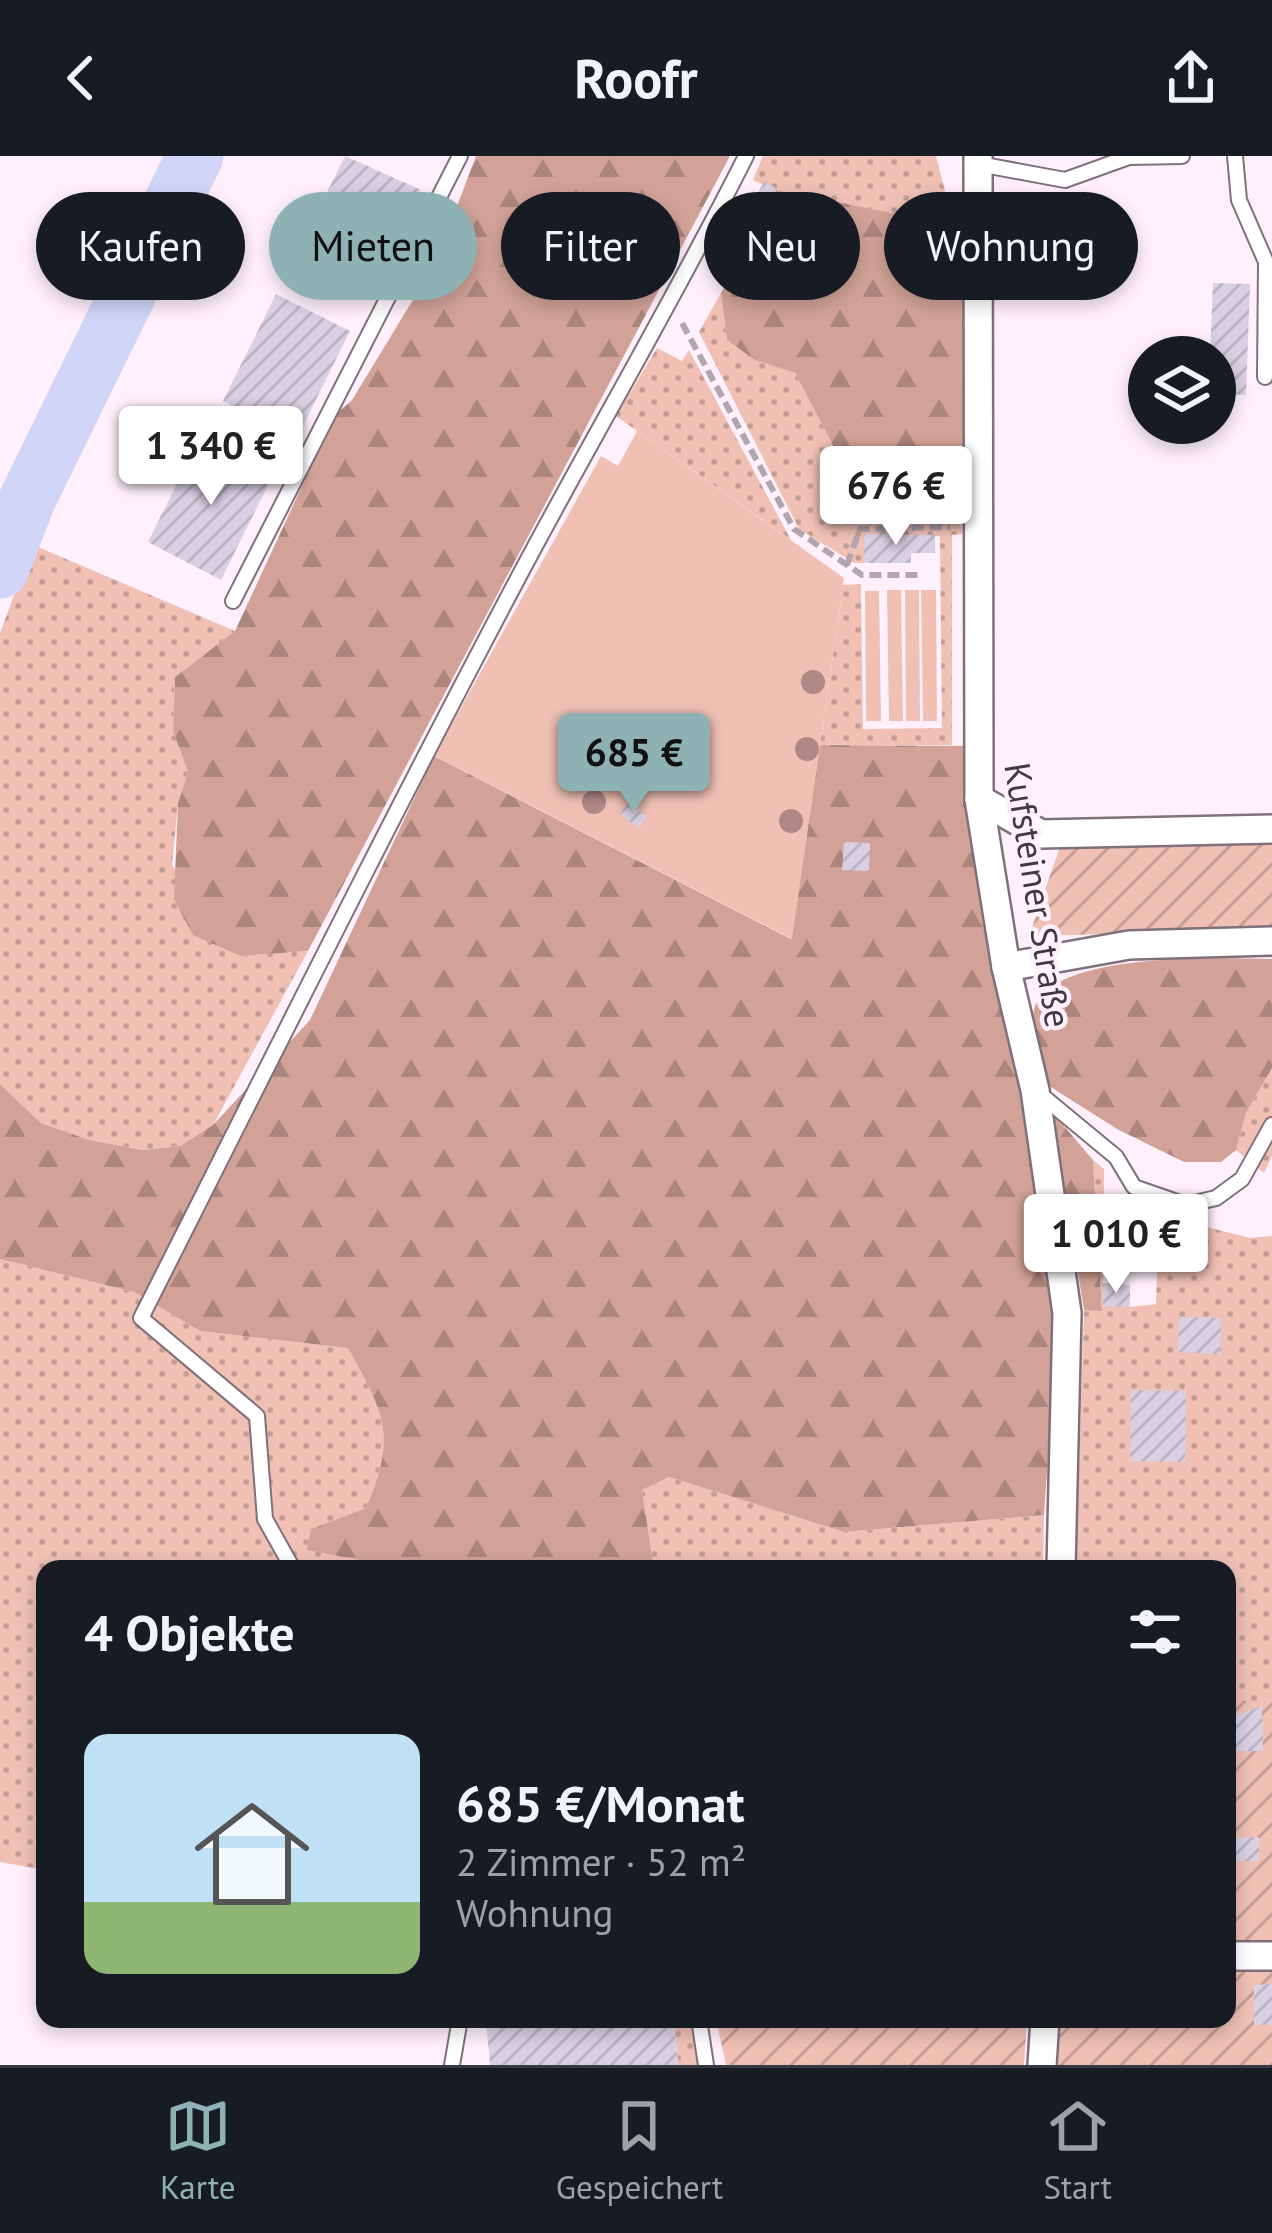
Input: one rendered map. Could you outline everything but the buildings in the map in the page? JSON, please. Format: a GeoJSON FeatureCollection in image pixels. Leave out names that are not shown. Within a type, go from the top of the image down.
{"type":"FeatureCollection","features":[{"type":"Feature","properties":{"kind":"street","name":"Kufsteiner Straße"},"geometry":{"type":"LineString","coordinates":[[979,160],[980,799],[1006,967],[1035,1090],[1067,1313],[1061,1560]]}},
{"type":"Feature","properties":{"kind":"street"},"geometry":{"type":"LineString","coordinates":[[980,799],[1041,834],[1272,830]]}},
{"type":"Feature","properties":{"kind":"street"},"geometry":{"type":"LineString","coordinates":[[1006,967],[1129,945],[1272,941]]}},
{"type":"Feature","properties":{"kind":"street"},"geometry":{"type":"LineString","coordinates":[[1236,1956],[1272,1955]]}},
{"type":"Feature","properties":{"kind":"street"},"geometry":{"type":"LineString","coordinates":[[1042,2065],[1044,2028]]}},
{"type":"Feature","properties":{"kind":"lane"},"geometry":{"type":"LineString","coordinates":[[233,601],[460,156]]}},
{"type":"Feature","properties":{"kind":"lane"},"geometry":{"type":"LineString","coordinates":[[287,1560],[265,1519],[257,1416],[141,1318],[420,764],[598,426],[672,304],[746,156]]}},
{"type":"Feature","properties":{"kind":"lane"},"geometry":{"type":"LineString","coordinates":[[979,160],[1065,180],[1129,157],[1182,156]]}},
{"type":"Feature","properties":{"kind":"lane"},"geometry":{"type":"LineString","coordinates":[[1235,156],[1239,200],[1265,262],[1265,377]]}},
{"type":"Feature","properties":{"kind":"lane"},"geometry":{"type":"LineString","coordinates":[[1035,1090],[1116,1156],[1134,1187],[1186,1205],[1216,1198],[1242,1179],[1272,1125]]}},
{"type":"Feature","properties":{"kind":"lane"},"geometry":{"type":"LineString","coordinates":[[452,2065],[458,2028]]}},
{"type":"Feature","properties":{"kind":"lane"},"geometry":{"type":"LineString","coordinates":[[700,2028],[706,2065]]}},
{"type":"Feature","properties":{"kind":"path"},"geometry":{"type":"LineString","coordinates":[[672,304],[794,529],[862,575],[921,574]]}},
{"type":"Feature","properties":{"kind":"path"},"geometry":{"type":"LineString","coordinates":[[847,565],[860,529],[965,527]]}},
{"type":"Feature","properties":{"kind":"shaded area"},"geometry":{"type":"Polygon","coordinates":[[[763,156],[936,156],[945,192],[884,192],[884,211],[860,207],[860,192],[786,192],[753,180],[763,156]]]}},
{"type":"Feature","properties":{"kind":"shaded area"},"geometry":{"type":"Polygon","coordinates":[[[717,300],[722,300],[727,340],[756,360],[795,373],[839,457],[964,511],[962,534],[952,535],[952,745],[820,745],[843,585],[861,584],[863,729],[942,728],[940,536],[864,534],[864,563],[854,563],[799,529],[699,332],[717,300]]]}},
{"type":"Feature","properties":{"kind":"shaded area"},"geometry":{"type":"Polygon","coordinates":[[[657,348],[682,361],[689,350],[791,540],[616,416],[657,348]]]}},
{"type":"Feature","properties":{"kind":"shaded area"},"geometry":{"type":"Polygon","coordinates":[[[637,431],[844,578],[792,939],[434,756],[601,456],[618,466],[637,431]]]}},
{"type":"Feature","properties":{"kind":"shaded area"},"geometry":{"type":"Polygon","coordinates":[[[33,545],[235,631],[175,677],[173,731],[188,772],[178,803],[172,865],[241,956],[308,951],[213,1125],[180,1146],[143,1150],[89,1140],[41,1123],[0,1084],[0,633],[33,545]]]}},
{"type":"Feature","properties":{"kind":"shaded area"},"geometry":{"type":"Polygon","coordinates":[[[887,590],[901,590],[903,721],[889,721],[887,590]]]}},
{"type":"Feature","properties":{"kind":"shaded area"},"geometry":{"type":"Polygon","coordinates":[[[905,590],[919,590],[920,721],[906,721],[905,590]]]}},
{"type":"Feature","properties":{"kind":"shaded area"},"geometry":{"type":"Polygon","coordinates":[[[921,590],[936,590],[937,721],[923,721],[921,590]]]}},
{"type":"Feature","properties":{"kind":"shaded area"},"geometry":{"type":"Polygon","coordinates":[[[865,591],[879,591],[881,721],[866,721],[865,591]]]}},
{"type":"Feature","properties":{"kind":"shaded area"},"geometry":{"type":"Polygon","coordinates":[[[1272,832],[1272,930],[1029,936],[1062,841],[1272,832]]]}},
{"type":"Feature","properties":{"kind":"shaded area"},"geometry":{"type":"Polygon","coordinates":[[[1272,1068],[1272,1156],[1264,1173],[1236,1150],[1246,1113],[1272,1068]]]}},
{"type":"Feature","properties":{"kind":"shaded area"},"geometry":{"type":"Polygon","coordinates":[[[1093,1160],[1104,1169],[1103,1283],[1130,1285],[1130,1307],[1156,1304],[1159,1215],[1250,1238],[1272,1236],[1272,1701],[1236,1701],[1236,1560],[1076,1560],[1084,1310],[1102,1310],[1093,1160]]]}},
{"type":"Feature","properties":{"kind":"shaded area"},"geometry":{"type":"Polygon","coordinates":[[[0,1259],[134,1292],[200,1331],[348,1348],[378,1409],[384,1443],[381,1462],[366,1508],[312,1529],[385,1560],[36,1560],[36,1868],[0,1862],[0,1259]]]}},
{"type":"Feature","properties":{"kind":"shaded area"},"geometry":{"type":"Polygon","coordinates":[[[669,1477],[844,1532],[1044,1515],[1043,1560],[653,1560],[642,1490],[669,1477]]]}},
{"type":"Feature","properties":{"kind":"shaded area"},"geometry":{"type":"Polygon","coordinates":[[[1236,1701],[1272,1701],[1272,2065],[1051,2065],[1053,2028],[1236,2028],[1236,1701]]]}},
{"type":"Feature","properties":{"kind":"shaded area"},"geometry":{"type":"Polygon","coordinates":[[[675,2028],[693,2028],[701,2065],[678,2065],[675,2028]]]}},
{"type":"Feature","properties":{"kind":"shaded area"},"geometry":{"type":"Polygon","coordinates":[[[718,2028],[1026,2028],[1024,2065],[726,2065],[718,2028]]]}},
{"type":"Feature","properties":{"kind":"green space"},"geometry":{"type":"Polygon","coordinates":[[[476,156],[730,156],[711,192],[704,192],[704,205],[680,250],[680,192],[501,192],[501,300],[654,300],[308,951],[241,956],[193,935],[174,899],[178,803],[188,772],[173,731],[175,677],[235,631],[335,415],[352,400],[413,300],[477,300],[477,192],[462,192],[476,156]]]}},
{"type":"Feature","properties":{"kind":"green space"},"geometry":{"type":"Polygon","coordinates":[[[860,207],[884,211],[884,300],[964,300],[964,511],[839,457],[795,373],[755,360],[727,340],[722,300],[860,300],[860,207]]]}},
{"type":"Feature","properties":{"kind":"green space"},"geometry":{"type":"Polygon","coordinates":[[[820,745],[968,746],[980,889],[1047,1242],[1055,1364],[1044,1515],[844,1532],[669,1477],[642,1490],[653,1560],[359,1560],[307,1550],[311,1529],[366,1508],[381,1462],[384,1443],[378,1409],[348,1348],[200,1331],[134,1292],[0,1259],[0,1084],[41,1123],[89,1140],[143,1150],[180,1146],[213,1125],[310,1020],[434,756],[791,939],[820,745]]]}},
{"type":"Feature","properties":{"kind":"green space"},"geometry":{"type":"Polygon","coordinates":[[[1272,959],[1272,1068],[1246,1113],[1236,1150],[1221,1162],[1184,1162],[1117,1129],[1046,1084],[1033,1038],[1034,1010],[1046,991],[1070,977],[1140,962],[1272,959]]]}},
{"type":"Feature","properties":{"kind":"green space"},"geometry":{"type":"Polygon","coordinates":[[[1052,1112],[1093,1160],[1102,1311],[1084,1310],[1052,1112]]]}},
{"type":"Feature","properties":{"kind":"waterway"},"geometry":{"type":"LineString","coordinates":[[0,570],[27,500],[195,156]]}}]}
